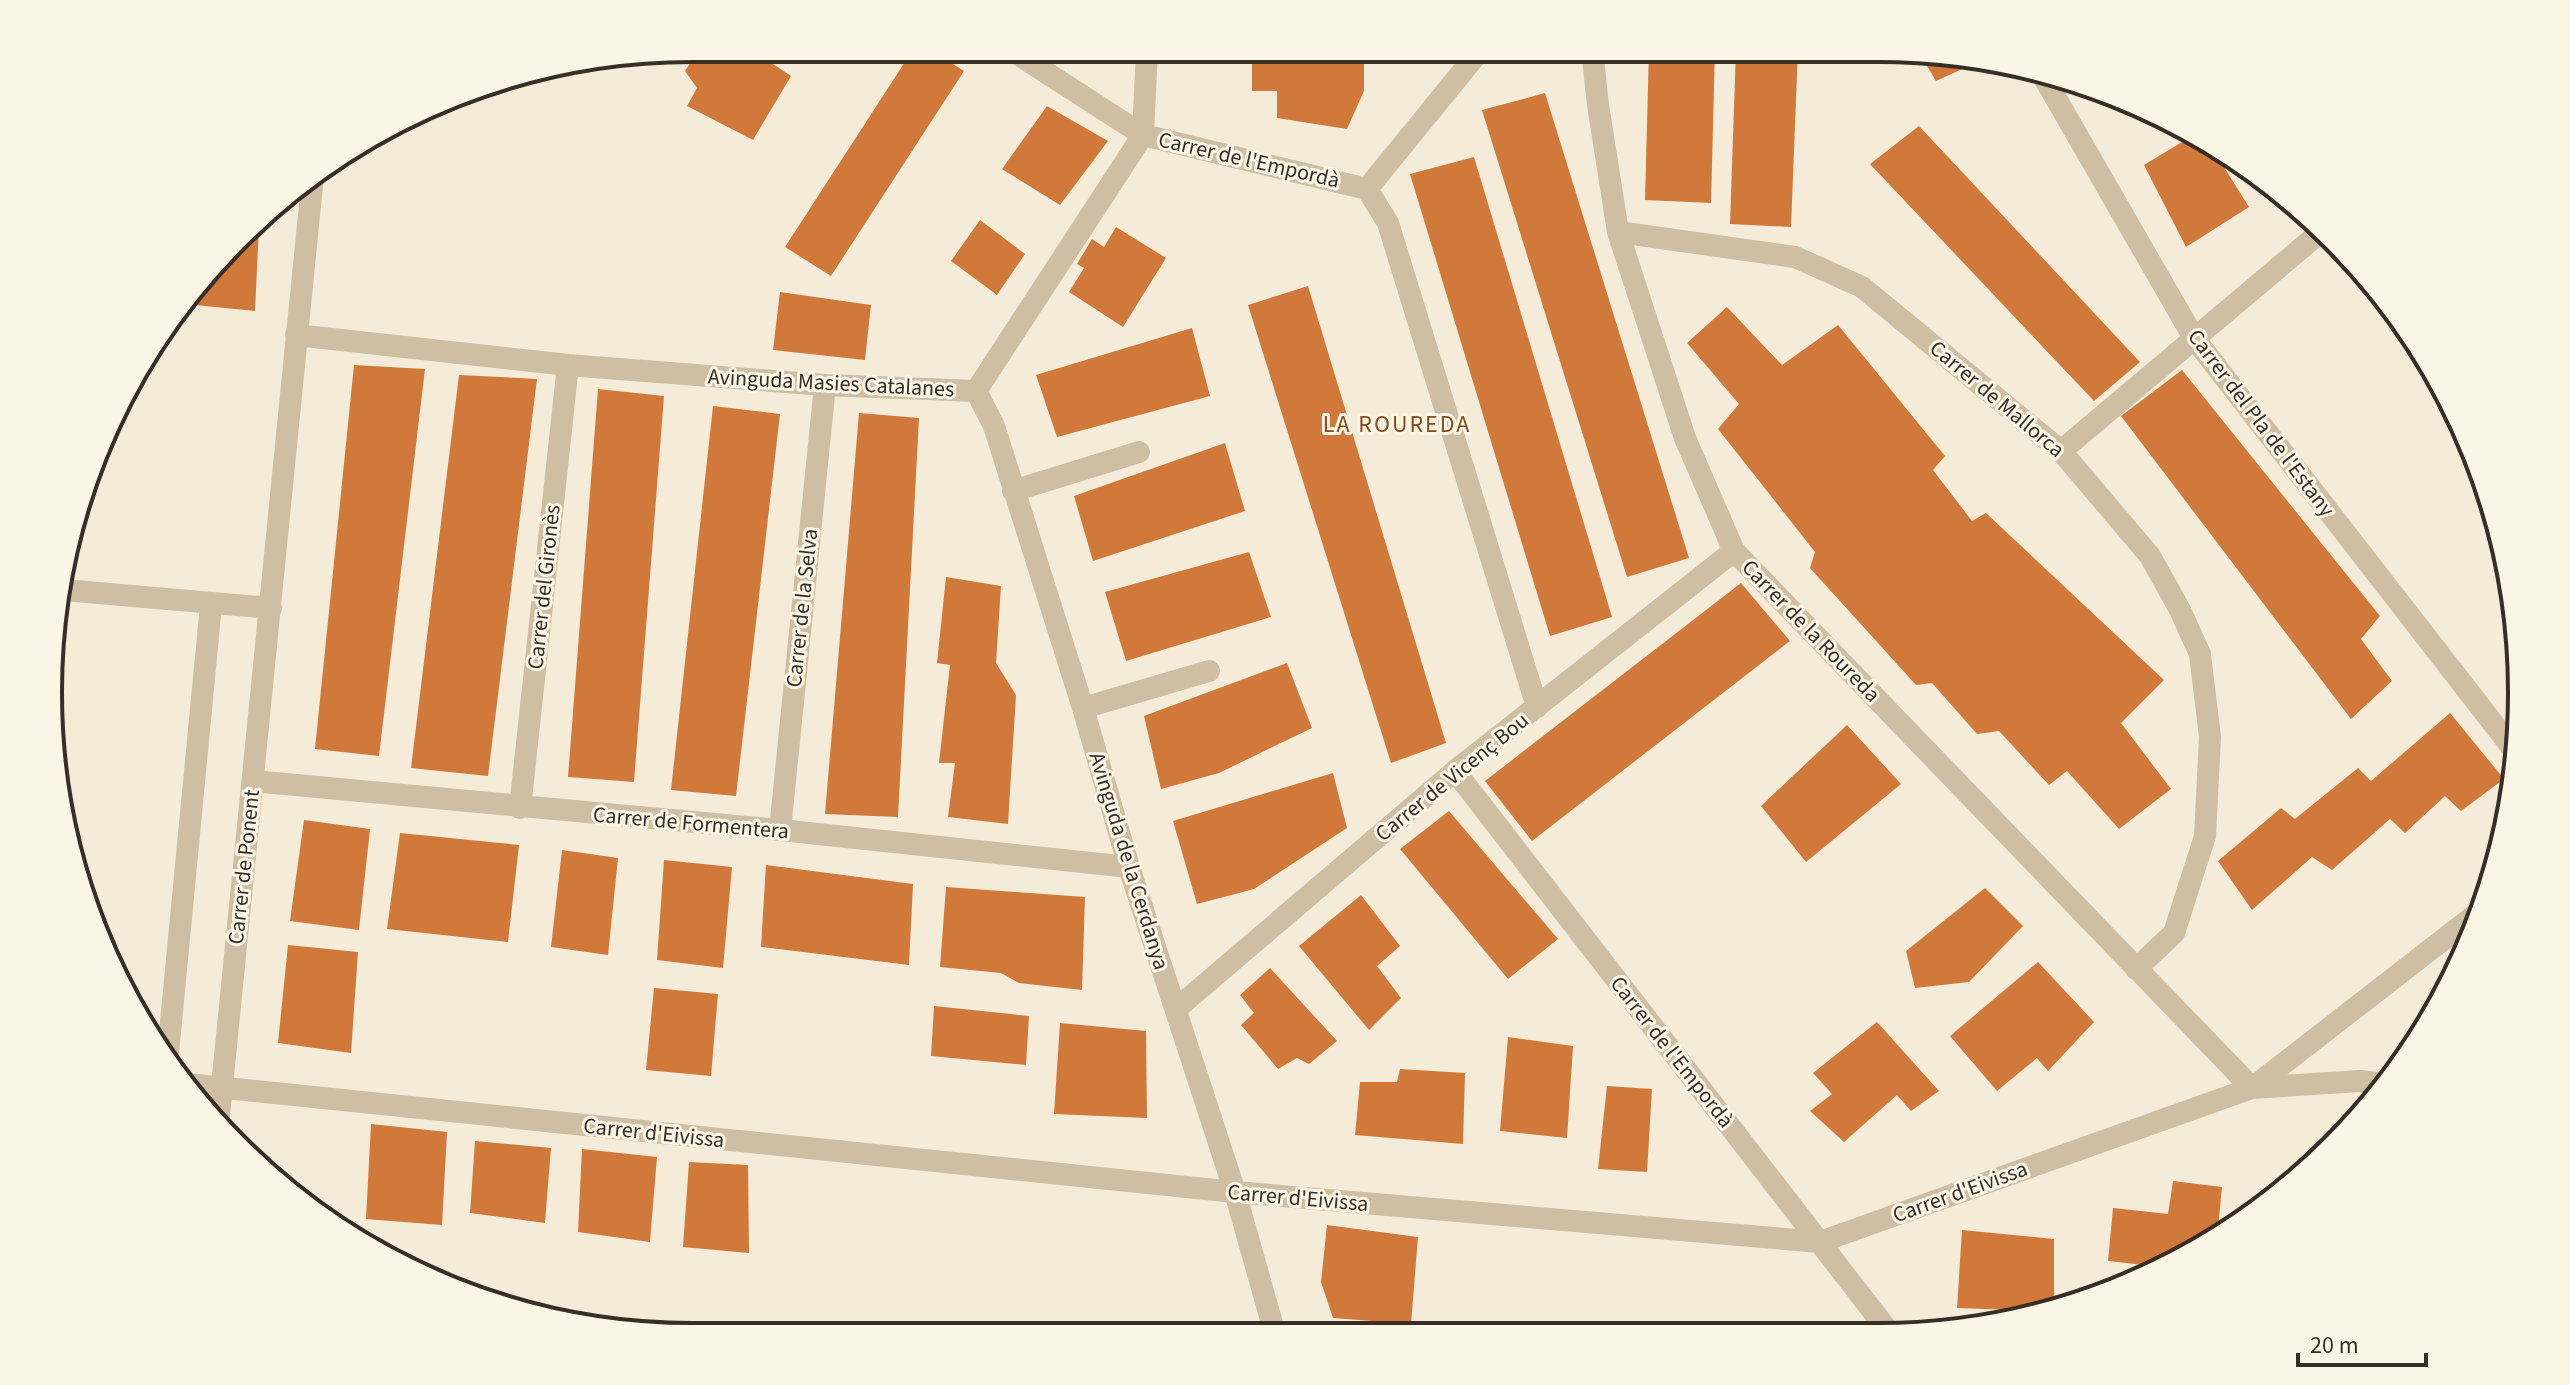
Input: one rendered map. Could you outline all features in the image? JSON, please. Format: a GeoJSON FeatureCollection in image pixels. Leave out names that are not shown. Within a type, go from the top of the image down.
{"type":"FeatureCollection","features":[{"type":"Feature","properties":{"kind":"street","name":"Carrer de l'Empordà"},"geometry":{"type":"LineString","coordinates":[[1030,62],[1143,135],[1367,189],[1470,62]]}},
{"type":"Feature","properties":{"kind":"street"},"geometry":{"type":"LineString","coordinates":[[1143,135],[1146,62]]}},
{"type":"Feature","properties":{"kind":"street","name":"Carrer de la Roureda"},"geometry":{"type":"LineString","coordinates":[[1593,62],[1618,232],[1685,438],[1734,551],[2252,1088]]}},
{"type":"Feature","properties":{"kind":"street","name":"Carrer del Pla de l'Estany"},"geometry":{"type":"LineString","coordinates":[[2048,85],[2194,338],[2506,740]]}},
{"type":"Feature","properties":{"kind":"street","name":"Avinguda Masies Catalanes"},"geometry":{"type":"LineString","coordinates":[[296,335],[568,365],[825,385],[976,391],[1143,135]]}},
{"type":"Feature","properties":{"kind":"street"},"geometry":{"type":"LineString","coordinates":[[1367,189],[1388,223],[1537,707]]}},
{"type":"Feature","properties":{"kind":"street","name":"Carrer de Ponent"},"geometry":{"type":"LineString","coordinates":[[220,1110],[311,190]]}},
{"type":"Feature","properties":{"kind":"street","name":"Carrer de Mallorca"},"geometry":{"type":"LineString","coordinates":[[1618,232],[1795,257],[1862,287],[2061,451],[2150,556],[2200,654],[2210,737],[2205,836],[2174,933],[2136,969]]}},
{"type":"Feature","properties":{"kind":"street"},"geometry":{"type":"LineString","coordinates":[[2061,451],[2314,238]]}},
{"type":"Feature","properties":{"kind":"street","name":"Carrer del Gironès"},"geometry":{"type":"LineString","coordinates":[[520,808],[568,365]]}},
{"type":"Feature","properties":{"kind":"street","name":"Carrer de la Selva"},"geometry":{"type":"LineString","coordinates":[[780,830],[825,385]]}},
{"type":"Feature","properties":{"kind":"street","name":"Avinguda de la Cerdanya"},"geometry":{"type":"LineString","coordinates":[[976,391],[994,426],[1083,708],[1129,867],[1235,1192],[1272,1323]]}},
{"type":"Feature","properties":{"kind":"street"},"geometry":{"type":"LineString","coordinates":[[1013,491],[1139,452]]}},
{"type":"Feature","properties":{"kind":"street","name":"Carrer de Vicenç Bou"},"geometry":{"type":"LineString","coordinates":[[1176,1009],[1455,771],[1734,551]]}},
{"type":"Feature","properties":{"kind":"street"},"geometry":{"type":"LineString","coordinates":[[70,591],[271,608]]}},
{"type":"Feature","properties":{"kind":"street"},"geometry":{"type":"LineString","coordinates":[[169,1044],[211,605]]}},
{"type":"Feature","properties":{"kind":"street"},"geometry":{"type":"LineString","coordinates":[[1083,708],[1209,671]]}},
{"type":"Feature","properties":{"kind":"street","name":"Carrer de l'Empordà"},"geometry":{"type":"LineString","coordinates":[[1455,771],[1882,1323]]}},
{"type":"Feature","properties":{"kind":"street","name":"Carrer de Formentera"},"geometry":{"type":"LineString","coordinates":[[253,781],[780,830],[1129,867]]}},
{"type":"Feature","properties":{"kind":"street"},"geometry":{"type":"LineString","coordinates":[[2252,1088],[2464,923]]}},
{"type":"Feature","properties":{"kind":"street","name":"Carrer d'Eivissa"},"geometry":{"type":"LineString","coordinates":[[200,1085],[1235,1192],[1820,1242],[2252,1088],[2373,1082]]}},
{"type":"Feature","properties":{"kind":"building"},"geometry":{"type":"Polygon","coordinates":[[[691,62],[770,62],[791,76],[753,140],[687,106],[697,88],[685,71],[691,62]]]}},
{"type":"Feature","properties":{"kind":"building"},"geometry":{"type":"Polygon","coordinates":[[[905,62],[950,62],[964,71],[831,276],[785,247],[905,62]]]}},
{"type":"Feature","properties":{"kind":"building"},"geometry":{"type":"Polygon","coordinates":[[[1252,62],[1364,62],[1364,91],[1347,129],[1277,118],[1277,91],[1252,91],[1252,62]]]}},
{"type":"Feature","properties":{"kind":"building"},"geometry":{"type":"Polygon","coordinates":[[[1649,62],[1715,62],[1711,203],[1645,200],[1649,62]]]}},
{"type":"Feature","properties":{"kind":"building"},"geometry":{"type":"Polygon","coordinates":[[[1736,62],[1797,62],[1791,227],[1730,224],[1736,62]]]}},
{"type":"Feature","properties":{"kind":"building"},"geometry":{"type":"Polygon","coordinates":[[[1926,64],[1965,68],[1936,81],[1926,64]]]}},
{"type":"Feature","properties":{"kind":"building"},"geometry":{"type":"Polygon","coordinates":[[[1545,93],[1689,558],[1627,577],[1482,110],[1545,93]]]}},
{"type":"Feature","properties":{"kind":"building"},"geometry":{"type":"Polygon","coordinates":[[[1047,106],[1108,141],[1060,205],[1002,169],[1047,106]]]}},
{"type":"Feature","properties":{"kind":"building"},"geometry":{"type":"Polygon","coordinates":[[[1919,126],[2140,362],[2094,401],[1870,164],[1919,126]]]}},
{"type":"Feature","properties":{"kind":"building"},"geometry":{"type":"Polygon","coordinates":[[[2184,141],[2222,164],[2249,207],[2186,247],[2144,165],[2184,141]]]}},
{"type":"Feature","properties":{"kind":"building"},"geometry":{"type":"Polygon","coordinates":[[[1474,157],[1612,617],[1550,636],[1410,174],[1474,157]]]}},
{"type":"Feature","properties":{"kind":"building"},"geometry":{"type":"Polygon","coordinates":[[[980,220],[1025,254],[997,295],[951,261],[980,220]]]}},
{"type":"Feature","properties":{"kind":"building"},"geometry":{"type":"Polygon","coordinates":[[[1116,227],[1166,258],[1123,327],[1069,292],[1084,268],[1077,264],[1092,239],[1104,247],[1116,227]]]}},
{"type":"Feature","properties":{"kind":"building"},"geometry":{"type":"Polygon","coordinates":[[[259,236],[255,311],[195,305],[259,236]]]}},
{"type":"Feature","properties":{"kind":"building"},"geometry":{"type":"Polygon","coordinates":[[[1308,286],[1446,743],[1391,763],[1248,305],[1308,286]]]}},
{"type":"Feature","properties":{"kind":"building"},"geometry":{"type":"Polygon","coordinates":[[[780,292],[871,305],[865,360],[773,350],[780,292]]]}},
{"type":"Feature","properties":{"kind":"building"},"geometry":{"type":"Polygon","coordinates":[[[1727,307],[1782,365],[1838,325],[1945,456],[1933,470],[1972,521],[1986,513],[2164,680],[2121,723],[2171,789],[2119,829],[2067,771],[2049,785],[1999,731],[1977,734],[1932,683],[1916,685],[1810,568],[1815,552],[1718,429],[1739,404],[1687,343],[1727,307]]]}},
{"type":"Feature","properties":{"kind":"building"},"geometry":{"type":"Polygon","coordinates":[[[1192,328],[1210,396],[1057,437],[1036,375],[1192,328]]]}},
{"type":"Feature","properties":{"kind":"building"},"geometry":{"type":"Polygon","coordinates":[[[354,365],[425,369],[379,756],[315,749],[354,365]]]}},
{"type":"Feature","properties":{"kind":"building"},"geometry":{"type":"Polygon","coordinates":[[[2182,370],[2380,616],[2361,639],[2392,681],[2351,719],[2121,416],[2182,370]]]}},
{"type":"Feature","properties":{"kind":"building"},"geometry":{"type":"Polygon","coordinates":[[[459,375],[537,379],[488,776],[411,768],[459,375]]]}},
{"type":"Feature","properties":{"kind":"building"},"geometry":{"type":"Polygon","coordinates":[[[598,389],[664,396],[634,782],[568,777],[598,389]]]}},
{"type":"Feature","properties":{"kind":"building"},"geometry":{"type":"Polygon","coordinates":[[[713,406],[780,414],[736,796],[671,790],[713,406]]]}},
{"type":"Feature","properties":{"kind":"building"},"geometry":{"type":"Polygon","coordinates":[[[859,413],[919,418],[898,817],[825,814],[859,413]]]}},
{"type":"Feature","properties":{"kind":"building"},"geometry":{"type":"Polygon","coordinates":[[[1225,443],[1245,511],[1093,561],[1074,496],[1225,443]]]}},
{"type":"Feature","properties":{"kind":"building"},"geometry":{"type":"Polygon","coordinates":[[[1249,552],[1271,617],[1126,661],[1105,592],[1249,552]]]}},
{"type":"Feature","properties":{"kind":"building"},"geometry":{"type":"Polygon","coordinates":[[[946,577],[1001,586],[996,663],[1016,695],[1008,824],[948,817],[955,763],[939,763],[950,665],[937,663],[946,577]]]}},
{"type":"Feature","properties":{"kind":"building"},"geometry":{"type":"Polygon","coordinates":[[[1741,583],[1790,641],[1532,841],[1485,781],[1741,583]]]}},
{"type":"Feature","properties":{"kind":"building"},"geometry":{"type":"Polygon","coordinates":[[[1287,663],[1312,728],[1219,773],[1161,789],[1144,716],[1287,663]]]}},
{"type":"Feature","properties":{"kind":"building"},"geometry":{"type":"Polygon","coordinates":[[[2450,713],[2503,777],[2461,811],[2445,796],[2405,833],[2390,819],[2332,870],[2312,857],[2252,910],[2218,861],[2281,808],[2295,819],[2358,768],[2371,781],[2450,713]]]}},
{"type":"Feature","properties":{"kind":"building"},"geometry":{"type":"Polygon","coordinates":[[[1847,725],[1901,784],[1806,862],[1761,806],[1847,725]]]}},
{"type":"Feature","properties":{"kind":"building"},"geometry":{"type":"Polygon","coordinates":[[[1333,773],[1347,828],[1254,889],[1197,904],[1173,821],[1333,773]]]}},
{"type":"Feature","properties":{"kind":"building"},"geometry":{"type":"Polygon","coordinates":[[[1449,811],[1558,939],[1508,979],[1400,849],[1449,811]]]}},
{"type":"Feature","properties":{"kind":"building"},"geometry":{"type":"Polygon","coordinates":[[[304,820],[370,829],[359,930],[290,921],[304,820]]]}},
{"type":"Feature","properties":{"kind":"building"},"geometry":{"type":"Polygon","coordinates":[[[400,833],[519,845],[508,942],[387,929],[400,833]]]}},
{"type":"Feature","properties":{"kind":"building"},"geometry":{"type":"Polygon","coordinates":[[[562,850],[618,858],[608,955],[551,947],[562,850]]]}},
{"type":"Feature","properties":{"kind":"building"},"geometry":{"type":"Polygon","coordinates":[[[664,860],[732,867],[723,968],[657,960],[664,860]]]}},
{"type":"Feature","properties":{"kind":"building"},"geometry":{"type":"Polygon","coordinates":[[[766,865],[913,884],[909,965],[761,947],[766,865]]]}},
{"type":"Feature","properties":{"kind":"building"},"geometry":{"type":"Polygon","coordinates":[[[946,887],[1085,897],[1082,990],[1019,983],[1001,973],[940,967],[946,887]]]}},
{"type":"Feature","properties":{"kind":"building"},"geometry":{"type":"Polygon","coordinates":[[[1985,888],[2023,926],[1969,982],[1915,988],[1906,951],[1985,888]]]}},
{"type":"Feature","properties":{"kind":"building"},"geometry":{"type":"Polygon","coordinates":[[[1361,895],[1400,946],[1377,966],[1401,998],[1369,1030],[1299,946],[1361,895]]]}},
{"type":"Feature","properties":{"kind":"building"},"geometry":{"type":"Polygon","coordinates":[[[288,945],[358,952],[351,1053],[278,1043],[288,945]]]}},
{"type":"Feature","properties":{"kind":"building"},"geometry":{"type":"Polygon","coordinates":[[[2038,962],[2094,1022],[2048,1071],[2037,1058],[1997,1091],[1950,1036],[2038,962]]]}},
{"type":"Feature","properties":{"kind":"building"},"geometry":{"type":"Polygon","coordinates":[[[1270,968],[1337,1041],[1309,1064],[1297,1058],[1278,1069],[1241,1025],[1254,1013],[1240,995],[1270,968]]]}},
{"type":"Feature","properties":{"kind":"building"},"geometry":{"type":"Polygon","coordinates":[[[654,988],[718,994],[711,1076],[646,1070],[654,988]]]}},
{"type":"Feature","properties":{"kind":"building"},"geometry":{"type":"Polygon","coordinates":[[[934,1006],[1029,1016],[1026,1065],[931,1056],[934,1006]]]}},
{"type":"Feature","properties":{"kind":"building"},"geometry":{"type":"Polygon","coordinates":[[[1877,1022],[1939,1091],[1911,1111],[1897,1095],[1844,1142],[1810,1111],[1832,1094],[1813,1073],[1877,1022]]]}},
{"type":"Feature","properties":{"kind":"building"},"geometry":{"type":"Polygon","coordinates":[[[1060,1023],[1146,1031],[1147,1118],[1054,1114],[1060,1023]]]}},
{"type":"Feature","properties":{"kind":"building"},"geometry":{"type":"Polygon","coordinates":[[[1508,1037],[1573,1046],[1567,1138],[1500,1131],[1508,1037]]]}},
{"type":"Feature","properties":{"kind":"building"},"geometry":{"type":"Polygon","coordinates":[[[1400,1069],[1465,1073],[1463,1144],[1355,1135],[1360,1082],[1397,1082],[1400,1069]]]}},
{"type":"Feature","properties":{"kind":"building"},"geometry":{"type":"Polygon","coordinates":[[[1607,1086],[1652,1089],[1647,1172],[1598,1169],[1607,1086]]]}},
{"type":"Feature","properties":{"kind":"building"},"geometry":{"type":"Polygon","coordinates":[[[371,1124],[447,1132],[442,1225],[366,1219],[371,1124]]]}},
{"type":"Feature","properties":{"kind":"building"},"geometry":{"type":"Polygon","coordinates":[[[475,1141],[551,1148],[545,1223],[470,1213],[475,1141]]]}},
{"type":"Feature","properties":{"kind":"building"},"geometry":{"type":"Polygon","coordinates":[[[582,1149],[657,1157],[650,1242],[578,1232],[582,1149]]]}},
{"type":"Feature","properties":{"kind":"building"},"geometry":{"type":"Polygon","coordinates":[[[689,1162],[748,1165],[749,1253],[683,1247],[689,1162]]]}},
{"type":"Feature","properties":{"kind":"building"},"geometry":{"type":"Polygon","coordinates":[[[2173,1181],[2222,1187],[2218,1223],[2142,1265],[2108,1261],[2113,1208],[2168,1214],[2173,1181]]]}},
{"type":"Feature","properties":{"kind":"building"},"geometry":{"type":"Polygon","coordinates":[[[1327,1225],[1418,1237],[1411,1323],[1333,1318],[1321,1282],[1327,1225]]]}},
{"type":"Feature","properties":{"kind":"building"},"geometry":{"type":"Polygon","coordinates":[[[1962,1230],[2054,1239],[2054,1298],[2006,1310],[1957,1308],[1962,1230]]]}},
{"type":"Feature","properties":{"kind":"district","name":"LA ROUREDA"},"geometry":{"type":"Point","coordinates":[1397,424]}}]}
